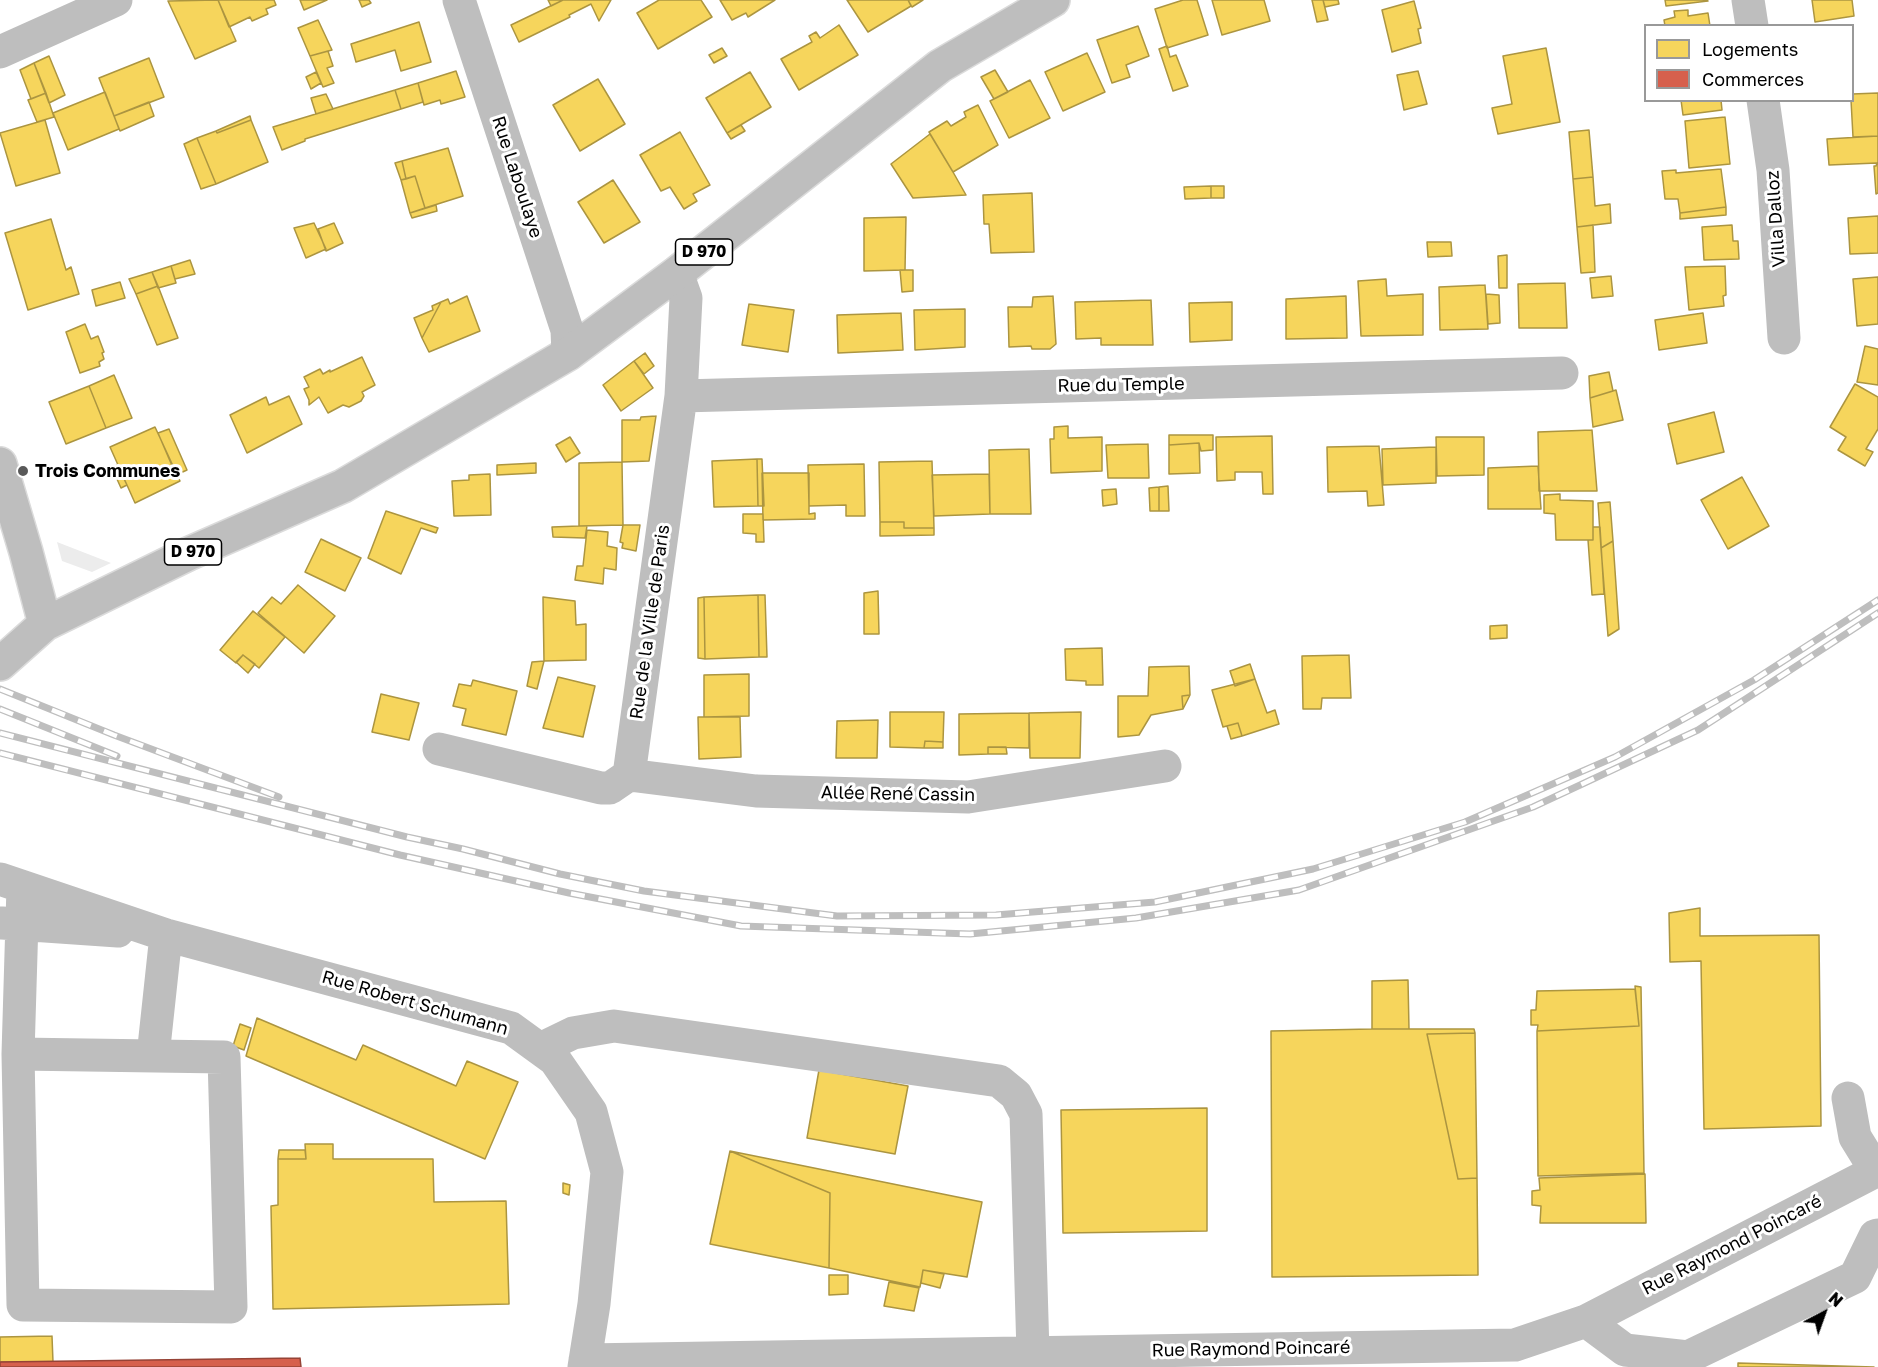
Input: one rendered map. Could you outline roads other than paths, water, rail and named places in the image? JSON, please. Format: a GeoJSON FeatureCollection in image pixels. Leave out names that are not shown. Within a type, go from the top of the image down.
{"type":"FeatureCollection","features":[{"type":"Feature","properties":{"kind":"street"},"geometry":{"type":"LineString","coordinates":[[0,52],[116,0]]}},
{"type":"Feature","properties":{"kind":"street","name":"Rue Laboulaye"},"geometry":{"type":"LineString","coordinates":[[459,0],[567,330],[568,354]]}},
{"type":"Feature","properties":{"kind":"street","name":"D 970"},"geometry":{"type":"LineString","coordinates":[[0,664],[45,624],[188,554],[343,486],[568,354],[677,273],[940,66],[1053,0]]}},
{"type":"Feature","properties":{"kind":"street"},"geometry":{"type":"LineString","coordinates":[[1748,0],[1752,24]]}},
{"type":"Feature","properties":{"kind":"street","name":"Villa Dalloz"},"geometry":{"type":"LineString","coordinates":[[1763,102],[1773,170],[1784,338]]}},
{"type":"Feature","properties":{"kind":"street","name":"Rue de la Ville de Paris"},"geometry":{"type":"LineString","coordinates":[[629,775],[681,396],[686,298],[677,273]]}},
{"type":"Feature","properties":{"kind":"street","name":"Rue du Temple"},"geometry":{"type":"LineString","coordinates":[[681,396],[1562,373]]}},
{"type":"Feature","properties":{"kind":"street"},"geometry":{"type":"LineString","coordinates":[[0,464],[45,624]]}},
{"type":"Feature","properties":{"kind":"street"},"geometry":{"type":"LineString","coordinates":[[439,749],[601,788],[610,788],[629,775]]}},
{"type":"Feature","properties":{"kind":"street","name":"Allée René Cassin"},"geometry":{"type":"LineString","coordinates":[[629,775],[756,791],[968,797],[1165,766]]}},
{"type":"Feature","properties":{"kind":"street"},"geometry":{"type":"LineString","coordinates":[[12,883],[11,924],[18,1054],[23,1305],[231,1306],[224,1057],[18,1054]]}},
{"type":"Feature","properties":{"kind":"street","name":"Rue Robert Schumann"},"geometry":{"type":"LineString","coordinates":[[12,883],[166,934],[511,1028],[555,1060],[591,1112],[608,1172],[594,1304],[584,1364]]}},
{"type":"Feature","properties":{"kind":"street","name":"Rue Robert Schumann"},"geometry":{"type":"LineString","coordinates":[[11,924],[166,934]]}},
{"type":"Feature","properties":{"kind":"street"},"geometry":{"type":"LineString","coordinates":[[153,1056],[166,934]]}},
{"type":"Feature","properties":{"kind":"street"},"geometry":{"type":"LineString","coordinates":[[540,1049],[573,1033],[614,1026],[999,1081],[1016,1095],[1026,1114],[1033,1353]]}},
{"type":"Feature","properties":{"kind":"street"},"geometry":{"type":"LineString","coordinates":[[1848,1098],[1855,1137],[1877,1170]]}},
{"type":"Feature","properties":{"kind":"street","name":"Rue Raymond Poincaré"},"geometry":{"type":"LineString","coordinates":[[584,1364],[1033,1353],[1515,1345],[1586,1322],[1877,1170]]}},
{"type":"Feature","properties":{"kind":"street"},"geometry":{"type":"LineString","coordinates":[[1586,1322],[1625,1350],[1688,1357],[1855,1277],[1875,1236],[1878,1235]]}},
{"type":"Feature","properties":{"kind":"railway"},"geometry":{"type":"LineString","coordinates":[[0,733],[407,837],[560,874],[644,891],[837,916],[996,915],[1155,902],[1313,869],[1465,822],[1615,757],[1754,680],[1878,600]]}},
{"type":"Feature","properties":{"kind":"railway"},"geometry":{"type":"LineString","coordinates":[[0,753],[400,855],[569,893],[741,926],[970,934],[1136,918],[1299,890],[1533,807],[1698,730],[1878,613]]}},
{"type":"Feature","properties":{"kind":"railway"},"geometry":{"type":"LineString","coordinates":[[0,689],[279,797]]}},
{"type":"Feature","properties":{"kind":"railway"},"geometry":{"type":"LineString","coordinates":[[0,709],[117,756]]}},
{"type":"Feature","properties":{"kind":"place","name":"Trois Communes"},"geometry":{"type":"Point","coordinates":[23,471]}}]}
